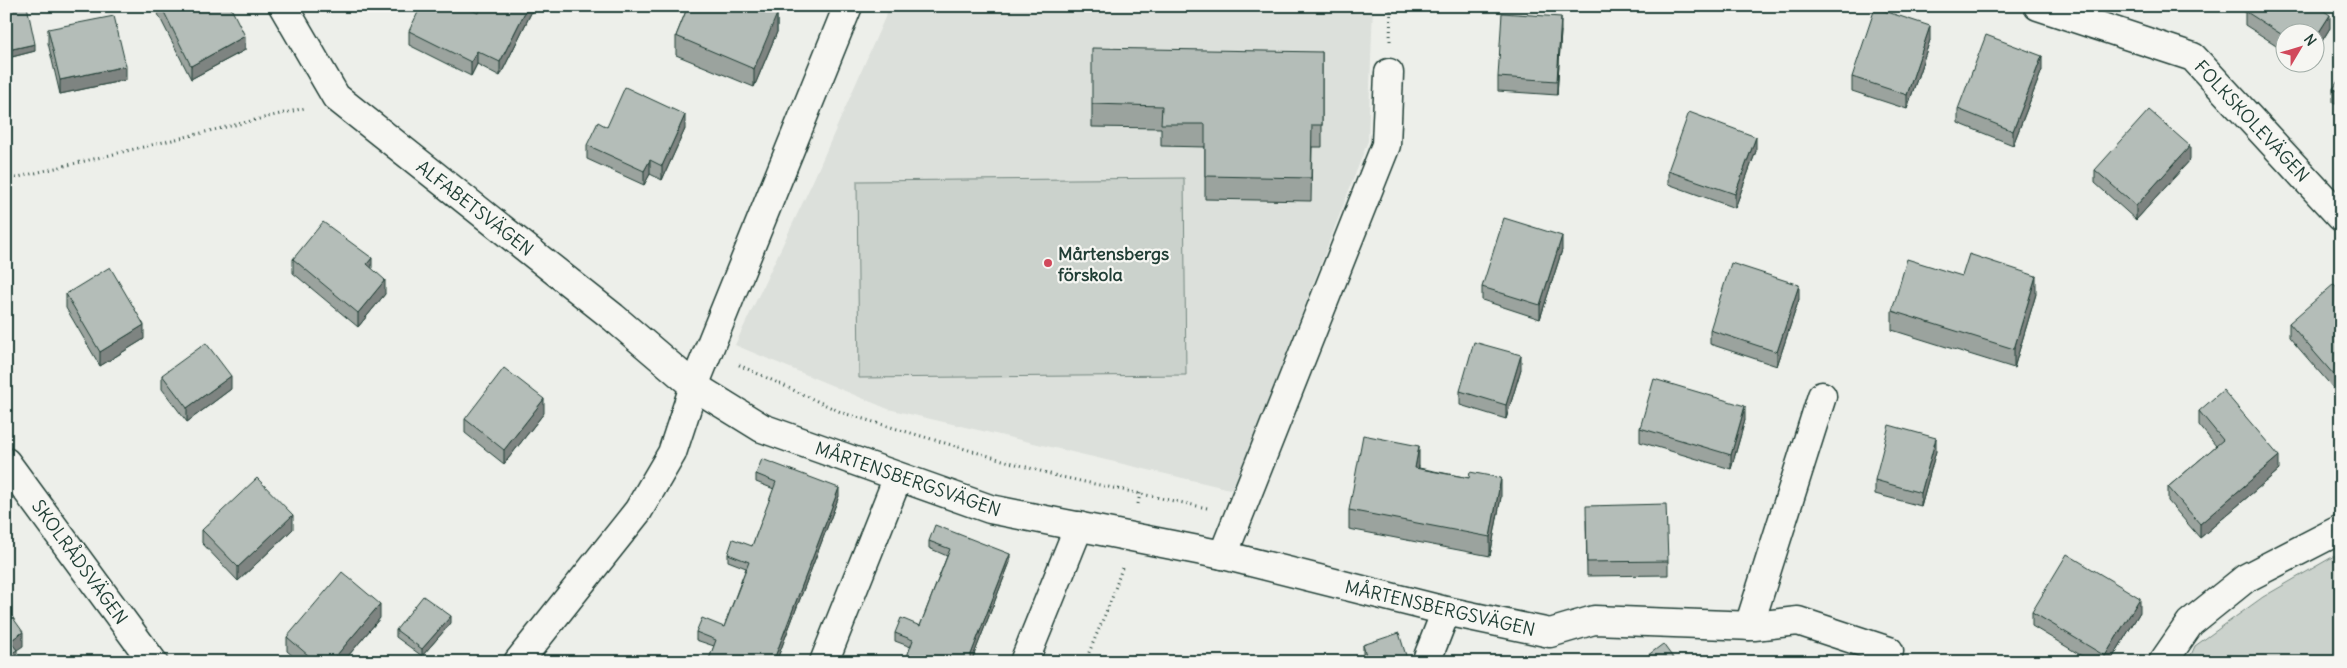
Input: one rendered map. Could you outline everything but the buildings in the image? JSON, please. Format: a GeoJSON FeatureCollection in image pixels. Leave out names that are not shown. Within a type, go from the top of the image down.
{"type":"FeatureCollection","features":[{"type":"Feature","properties":{"kind":"street","name":"ALFABETSVÄGEN"},"geometry":{"type":"LineString","coordinates":[[283,6],[336,97],[613,317],[694,386]]}},
{"type":"Feature","properties":{"kind":"street"},"geometry":{"type":"LineString","coordinates":[[518,662],[638,511],[672,453],[694,386],[848,6]]}},
{"type":"Feature","properties":{"kind":"street","name":"FOLKSKOLEVÄGEN"},"geometry":{"type":"LineString","coordinates":[[2038,6],[2193,57],[2341,217]]}},
{"type":"Feature","properties":{"kind":"street"},"geometry":{"type":"LineString","coordinates":[[1223,556],[1386,145],[1389,73]]}},
{"type":"Feature","properties":{"kind":"street","name":"MÅRTENSBERGSVÄGEN"},"geometry":{"type":"LineString","coordinates":[[694,386],[762,428],[990,509],[1223,556],[1446,611],[1550,633],[1594,620],[1749,626],[1798,621],[1889,651]]}},
{"type":"Feature","properties":{"kind":"street"},"geometry":{"type":"LineString","coordinates":[[1749,626],[1822,396]]}},
{"type":"Feature","properties":{"kind":"street","name":"SKOLRÅDSVÄGEN"},"geometry":{"type":"LineString","coordinates":[[6,462],[153,662]]}},
{"type":"Feature","properties":{"kind":"street"},"geometry":{"type":"LineString","coordinates":[[824,662],[898,477]]}},
{"type":"Feature","properties":{"kind":"street"},"geometry":{"type":"LineString","coordinates":[[1024,662],[1079,526]]}},
{"type":"Feature","properties":{"kind":"street"},"geometry":{"type":"LineString","coordinates":[[2163,662],[2190,623],[2246,578],[2341,529]]}},
{"type":"Feature","properties":{"kind":"street"},"geometry":{"type":"LineString","coordinates":[[1430,662],[1428,657],[1446,611]]}},
{"type":"Feature","properties":{"kind":"path"},"geometry":{"type":"LineString","coordinates":[[6,180],[315,106],[336,97]]}},
{"type":"Feature","properties":{"kind":"path"},"geometry":{"type":"LineString","coordinates":[[708,351],[843,414],[1057,476],[1239,515]]}},
{"type":"Feature","properties":{"kind":"path"},"geometry":{"type":"LineString","coordinates":[[1085,662],[1112,598],[1130,537],[1140,493]]}},
{"type":"Feature","properties":{"kind":"shaded area","name":"Mårtensbergs förskola"},"geometry":{"type":"Polygon","coordinates":[[[890,6],[1373,6],[1368,141],[1234,490],[888,409],[735,345],[813,181],[890,6]]]}},
{"type":"Feature","properties":{"kind":"shaded area"},"geometry":{"type":"Polygon","coordinates":[[[1184,178],[1186,375],[859,378],[857,181],[1184,178]]]}},
{"type":"Feature","properties":{"kind":"shaded area"},"geometry":{"type":"Polygon","coordinates":[[[2341,552],[2341,662],[2188,662],[2195,646],[2263,597],[2341,552]]]}},
{"type":"Feature","properties":{"kind":"place","name":"Mårtensbergs förskola"},"geometry":{"type":"Point","coordinates":[1048,263]}}]}
